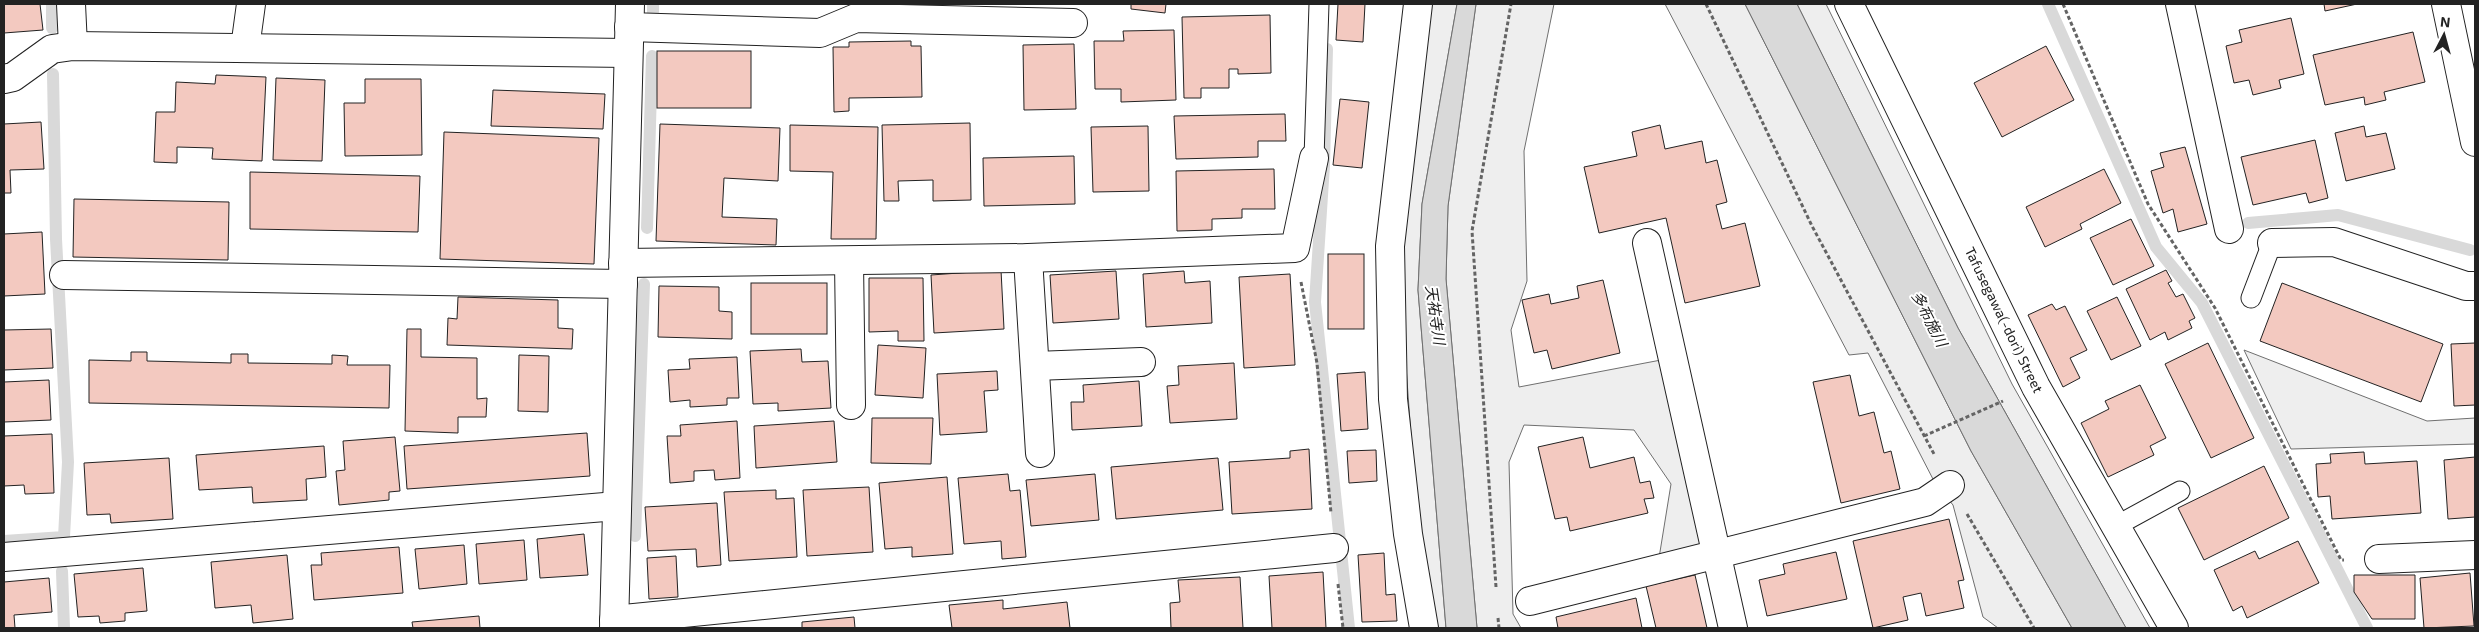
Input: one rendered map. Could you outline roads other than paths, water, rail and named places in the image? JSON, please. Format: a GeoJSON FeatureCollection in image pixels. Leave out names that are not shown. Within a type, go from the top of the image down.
{"type":"FeatureCollection","features":[{"type":"Feature","properties":{"kind":"street"},"geometry":{"type":"LineString","coordinates":[[71,4],[73,46]]}},
{"type":"Feature","properties":{"kind":"street"},"geometry":{"type":"LineString","coordinates":[[245,48],[251,4]]}},
{"type":"Feature","properties":{"kind":"street"},"geometry":{"type":"LineString","coordinates":[[1418,4],[1390,246],[1393,399],[1408,534],[1424,628]]}},
{"type":"Feature","properties":{"kind":"street","name":"Tafusegawa(-dori) Street"},"geometry":{"type":"LineString","coordinates":[[1849,4],[2036,387],[2174,628]]}},
{"type":"Feature","properties":{"kind":"street"},"geometry":{"type":"LineString","coordinates":[[2180,4],[2229,229]]}},
{"type":"Feature","properties":{"kind":"street"},"geometry":{"type":"LineString","coordinates":[[2446,4],[2475,142]]}},
{"type":"Feature","properties":{"kind":"street"},"geometry":{"type":"LineString","coordinates":[[4,79],[13,77],[52,50],[73,46],[245,48],[629,28],[820,33],[856,18],[1073,23]]}},
{"type":"Feature","properties":{"kind":"street"},"geometry":{"type":"LineString","coordinates":[[629,28],[614,624],[1334,548]]}},
{"type":"Feature","properties":{"kind":"street"},"geometry":{"type":"LineString","coordinates":[[64,275],[623,273],[848,262],[1028,258],[1295,248],[1314,158]]}},
{"type":"Feature","properties":{"kind":"street"},"geometry":{"type":"LineString","coordinates":[[2272,243],[2334,242],[2466,286],[2475,286]]}},
{"type":"Feature","properties":{"kind":"street"},"geometry":{"type":"LineString","coordinates":[[1647,243],[1733,628]]}},
{"type":"Feature","properties":{"kind":"street"},"geometry":{"type":"LineString","coordinates":[[1028,258],[1040,453]]}},
{"type":"Feature","properties":{"kind":"street"},"geometry":{"type":"LineString","coordinates":[[848,262],[851,405]]}},
{"type":"Feature","properties":{"kind":"street"},"geometry":{"type":"LineString","coordinates":[[1035,366],[1141,362]]}},
{"type":"Feature","properties":{"kind":"street"},"geometry":{"type":"LineString","coordinates":[[1530,601],[1925,502],[1950,485]]}},
{"type":"Feature","properties":{"kind":"street"},"geometry":{"type":"LineString","coordinates":[[4,557],[617,506]]}},
{"type":"Feature","properties":{"kind":"street"},"geometry":{"type":"LineString","coordinates":[[2379,559],[2475,556]]}},
{"type":"Feature","properties":{"kind":"lane"},"geometry":{"type":"LineString","coordinates":[[1314,158],[1319,4]]}},
{"type":"Feature","properties":{"kind":"lane"},"geometry":{"type":"LineString","coordinates":[[2251,298],[2272,243]]}},
{"type":"Feature","properties":{"kind":"lane"},"geometry":{"type":"LineString","coordinates":[[2116,526],[2180,492]]}},
{"type":"Feature","properties":{"kind":"water","name":"天祐寺川"},"geometry":{"type":"Polygon","coordinates":[[[1457,4],[1476,4],[1448,206],[1446,279],[1477,628],[1446,628],[1418,290],[1422,204],[1457,4]]]}},
{"type":"Feature","properties":{"kind":"water","name":"多布施川"},"geometry":{"type":"Polygon","coordinates":[[[1745,4],[1797,4],[1958,328],[2126,628],[2072,628],[1971,451],[1745,4]]]}},
{"type":"Feature","properties":{"kind":"waterway"},"geometry":{"type":"LineString","coordinates":[[52,4],[52,28]]}},
{"type":"Feature","properties":{"kind":"waterway"},"geometry":{"type":"LineString","coordinates":[[653,4],[653,12]]}},
{"type":"Feature","properties":{"kind":"waterway"},"geometry":{"type":"LineString","coordinates":[[2048,4],[2156,247],[2202,303],[2367,628]]}},
{"type":"Feature","properties":{"kind":"waterway"},"geometry":{"type":"LineString","coordinates":[[1327,49],[1324,165],[1315,302],[1349,628]]}},
{"type":"Feature","properties":{"kind":"waterway"},"geometry":{"type":"LineString","coordinates":[[647,228],[652,56]]}},
{"type":"Feature","properties":{"kind":"waterway"},"geometry":{"type":"LineString","coordinates":[[4,541],[64,537],[68,462],[56,239],[53,74]]}},
{"type":"Feature","properties":{"kind":"waterway"},"geometry":{"type":"LineString","coordinates":[[2248,223],[2338,215],[2470,250]]}},
{"type":"Feature","properties":{"kind":"waterway"},"geometry":{"type":"LineString","coordinates":[[635,536],[644,284]]}},
{"type":"Feature","properties":{"kind":"waterway"},"geometry":{"type":"LineString","coordinates":[[62,571],[64,628]]}}]}
